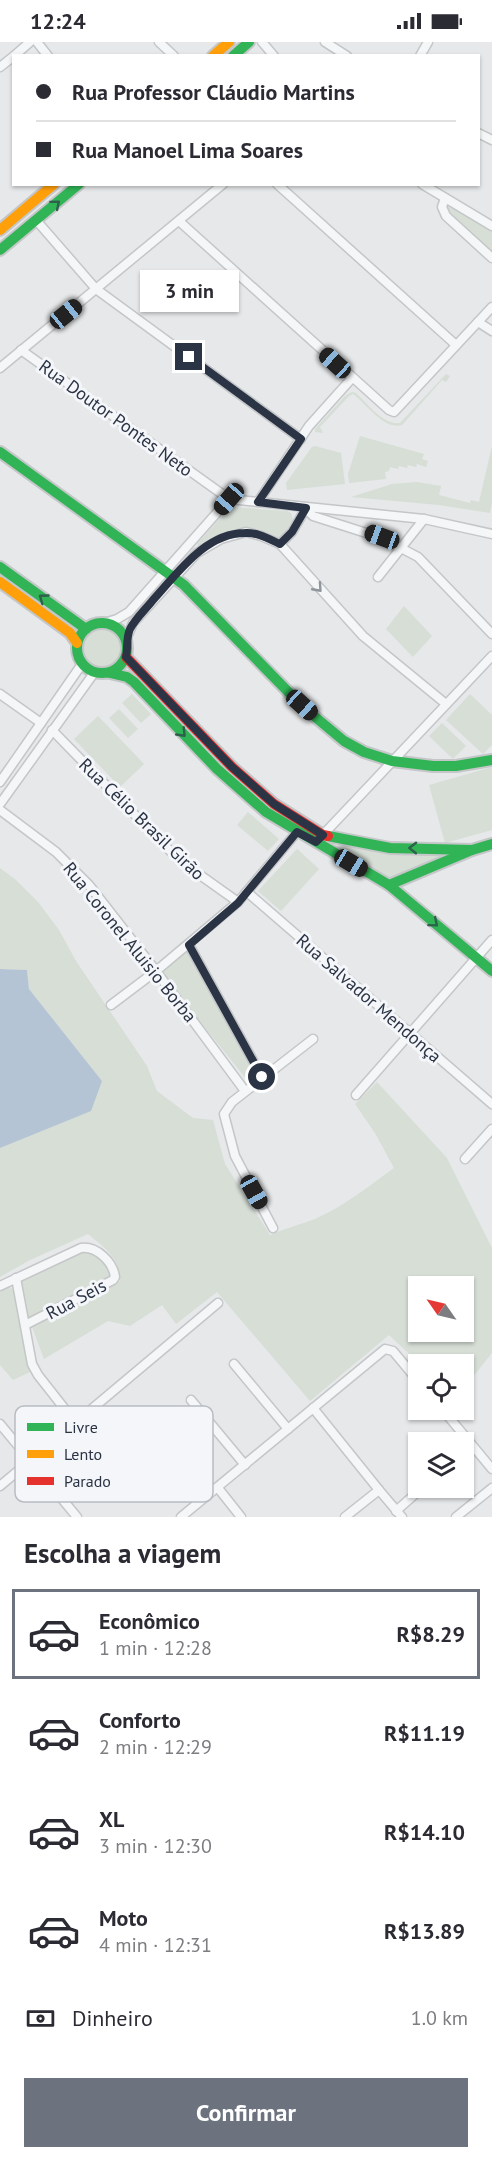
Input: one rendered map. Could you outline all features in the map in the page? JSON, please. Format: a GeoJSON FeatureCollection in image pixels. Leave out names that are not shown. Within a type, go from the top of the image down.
{"type":"FeatureCollection","features":[{"type":"Feature","properties":{"kind":"main road"},"geometry":{"type":"LineString","coordinates":[[215,54],[229,42]]}},
{"type":"Feature","properties":{"kind":"main road"},"geometry":{"type":"LineString","coordinates":[[235,54],[249,42]]}},
{"type":"Feature","properties":{"kind":"main road"},"geometry":{"type":"LineString","coordinates":[[0,229],[52,186]]}},
{"type":"Feature","properties":{"kind":"main road"},"geometry":{"type":"LineString","coordinates":[[0,250],[77,186]]}},
{"type":"Feature","properties":{"kind":"main road"},"geometry":{"type":"LineString","coordinates":[[0,452],[170,574],[302,705],[344,741],[364,752],[392,761],[456,766],[492,760]]}},
{"type":"Feature","properties":{"kind":"main road"},"geometry":{"type":"LineString","coordinates":[[0,567],[86,628]]}},
{"type":"Feature","properties":{"kind":"main road"},"geometry":{"type":"LineString","coordinates":[[0,582],[70,633],[77,643]]}},
{"type":"Feature","properties":{"kind":"main road"},"geometry":{"type":"LineString","coordinates":[[110,673],[120,666],[126,657],[126,640],[118,628],[104,623],[94,624],[86,628],[77,643],[77,654],[82,664],[94,673],[110,673],[127,677],[134,682],[243,793],[266,812],[297,832],[319,838],[390,848],[472,850]]}},
{"type":"Feature","properties":{"kind":"main road"},"geometry":{"type":"LineString","coordinates":[[126,657],[232,767],[274,804],[319,838],[389,885],[492,971]]}},
{"type":"Feature","properties":{"kind":"main road"},"geometry":{"type":"LineString","coordinates":[[167,717],[177,709]]}},
{"type":"Feature","properties":{"kind":"main road"},"geometry":{"type":"LineString","coordinates":[[243,793],[251,784]]}},
{"type":"Feature","properties":{"kind":"main road"},"geometry":{"type":"LineString","coordinates":[[389,885],[472,850],[492,844]]}},
{"type":"Feature","properties":{"kind":"street"},"geometry":{"type":"LineString","coordinates":[[16,54],[30,42]]}},
{"type":"Feature","properties":{"kind":"street"},"geometry":{"type":"LineString","coordinates":[[37,42],[46,54]]}},
{"type":"Feature","properties":{"kind":"street"},"geometry":{"type":"LineString","coordinates":[[159,42],[172,54]]}},
{"type":"Feature","properties":{"kind":"street"},"geometry":{"type":"LineString","coordinates":[[262,42],[272,54]]}},
{"type":"Feature","properties":{"kind":"street"},"geometry":{"type":"LineString","coordinates":[[325,42],[344,54]]}},
{"type":"Feature","properties":{"kind":"street"},"geometry":{"type":"LineString","coordinates":[[0,68],[12,58]]}},
{"type":"Feature","properties":{"kind":"street"},"geometry":{"type":"LineString","coordinates":[[0,368],[221,186]]}},
{"type":"Feature","properties":{"kind":"street"},"geometry":{"type":"LineString","coordinates":[[279,186],[456,345]]}},
{"type":"Feature","properties":{"kind":"street"},"geometry":{"type":"LineString","coordinates":[[425,186],[492,226]]}},
{"type":"Feature","properties":{"kind":"street"},"geometry":{"type":"LineString","coordinates":[[445,198],[442,207],[446,216],[492,258]]}},
{"type":"Feature","properties":{"kind":"street"},"geometry":{"type":"LineString","coordinates":[[36,220],[96,289],[301,439]]}},
{"type":"Feature","properties":{"kind":"street"},"geometry":{"type":"LineString","coordinates":[[179,221],[352,378],[394,412],[492,308]]}},
{"type":"Feature","properties":{"kind":"street"},"geometry":{"type":"LineString","coordinates":[[0,229],[11,241]]}},
{"type":"Feature","properties":{"kind":"street"},"geometry":{"type":"LineString","coordinates":[[478,322],[492,331]]}},
{"type":"Feature","properties":{"kind":"street","name":"Rua Doutor Pontes Neto"},"geometry":{"type":"LineString","coordinates":[[21,350],[229,499],[424,519],[492,534]]}},
{"type":"Feature","properties":{"kind":"street"},"geometry":{"type":"LineString","coordinates":[[258,502],[309,426],[352,378]]}},
{"type":"Feature","properties":{"kind":"street"},"geometry":{"type":"LineString","coordinates":[[126,640],[133,623],[189,546],[229,499]]}},
{"type":"Feature","properties":{"kind":"street"},"geometry":{"type":"LineString","coordinates":[[280,544],[292,532],[306,508],[314,516],[354,527],[402,547],[430,568],[492,634]]}},
{"type":"Feature","properties":{"kind":"street"},"geometry":{"type":"LineString","coordinates":[[378,577],[424,519]]}},
{"type":"Feature","properties":{"kind":"street"},"geometry":{"type":"LineString","coordinates":[[104,623],[129,612],[170,574],[197,553],[221,539],[246,532],[280,544],[363,636],[446,704]]}},
{"type":"Feature","properties":{"kind":"street"},"geometry":{"type":"LineString","coordinates":[[189,546],[197,553]]}},
{"type":"Feature","properties":{"kind":"street"},"geometry":{"type":"LineString","coordinates":[[319,838],[492,656]]}},
{"type":"Feature","properties":{"kind":"street"},"geometry":{"type":"LineString","coordinates":[[0,782],[82,664]]}},
{"type":"Feature","properties":{"kind":"street"},"geometry":{"type":"LineString","coordinates":[[0,804],[94,673]]}},
{"type":"Feature","properties":{"kind":"street"},"geometry":{"type":"LineString","coordinates":[[0,694],[41,723]]}},
{"type":"Feature","properties":{"kind":"street"},"geometry":{"type":"LineString","coordinates":[[58,698],[69,706]]}},
{"type":"Feature","properties":{"kind":"street","name":"Rua Célio Brasil Girão"},"geometry":{"type":"LineString","coordinates":[[52,730],[179,860],[238,903]]}},
{"type":"Feature","properties":{"kind":"street"},"geometry":{"type":"LineString","coordinates":[[28,741],[39,748]]}},
{"type":"Feature","properties":{"kind":"street","name":"Rua Coronel Aluisio Borba"},"geometry":{"type":"LineString","coordinates":[[0,810],[36,835],[75,869],[156,971],[245,1091]]}},
{"type":"Feature","properties":{"kind":"street"},"geometry":{"type":"LineString","coordinates":[[111,1005],[189,945],[238,903],[297,832]]}},
{"type":"Feature","properties":{"kind":"street","name":"Rua Salvador Mendonça"},"geometry":{"type":"LineString","coordinates":[[247,892],[492,1104]]}},
{"type":"Feature","properties":{"kind":"street"},"geometry":{"type":"LineString","coordinates":[[356,1095],[492,940]]}},
{"type":"Feature","properties":{"kind":"street"},"geometry":{"type":"LineString","coordinates":[[189,945],[262,1077]]}},
{"type":"Feature","properties":{"kind":"street"},"geometry":{"type":"LineString","coordinates":[[273,1228],[235,1156],[225,1119],[228,1106],[313,1039]]}},
{"type":"Feature","properties":{"kind":"street"},"geometry":{"type":"LineString","coordinates":[[465,1159],[492,1129]]}},
{"type":"Feature","properties":{"kind":"street","name":"Rua Seis"},"geometry":{"type":"LineString","coordinates":[[16,1278],[85,1247],[103,1256],[115,1276],[111,1281],[25,1325]]}},
{"type":"Feature","properties":{"kind":"street"},"geometry":{"type":"LineString","coordinates":[[0,1286],[16,1278],[35,1370],[63,1406]]}},
{"type":"Feature","properties":{"kind":"street"},"geometry":{"type":"LineString","coordinates":[[94,1406],[218,1303]]}},
{"type":"Feature","properties":{"kind":"street"},"geometry":{"type":"LineString","coordinates":[[213,1492],[382,1351],[388,1349],[393,1351],[408,1369]]}},
{"type":"Feature","properties":{"kind":"street"},"geometry":{"type":"LineString","coordinates":[[234,1364],[288,1429]]}},
{"type":"Feature","properties":{"kind":"street"},"geometry":{"type":"LineString","coordinates":[[191,1400],[196,1406]]}},
{"type":"Feature","properties":{"kind":"street"},"geometry":{"type":"LineString","coordinates":[[313,1408],[375,1493],[399,1514],[413,1498]]}},
{"type":"Feature","properties":{"kind":"street"},"geometry":{"type":"LineString","coordinates":[[451,1420],[461,1432]]}},
{"type":"Feature","properties":{"kind":"street"},"geometry":{"type":"LineString","coordinates":[[0,1424],[15,1442]]}},
{"type":"Feature","properties":{"kind":"street"},"geometry":{"type":"LineString","coordinates":[[213,1426],[245,1464]]}},
{"type":"Feature","properties":{"kind":"street"},"geometry":{"type":"LineString","coordinates":[[474,1447],[492,1469]]}},
{"type":"Feature","properties":{"kind":"street"},"geometry":{"type":"LineString","coordinates":[[0,1486],[15,1474]]}},
{"type":"Feature","properties":{"kind":"street"},"geometry":{"type":"LineString","coordinates":[[218,1488],[241,1517]]}},
{"type":"Feature","properties":{"kind":"street"},"geometry":{"type":"LineString","coordinates":[[456,1517],[492,1488]]}},
{"type":"Feature","properties":{"kind":"street"},"geometry":{"type":"LineString","coordinates":[[345,1517],[375,1493]]}},
{"type":"Feature","properties":{"kind":"street"},"geometry":{"type":"LineString","coordinates":[[64,1502],[77,1517]]}},
{"type":"Feature","properties":{"kind":"street"},"geometry":{"type":"LineString","coordinates":[[181,1517],[200,1502]]}},
{"type":"Feature","properties":{"kind":"shaded area"},"geometry":{"type":"Polygon","coordinates":[[[450,203],[492,229],[492,253],[447,209],[450,203]]]}},
{"type":"Feature","properties":{"kind":"shaded area"},"geometry":{"type":"Polygon","coordinates":[[[446,374],[450,376],[446,382],[442,380],[402,425],[388,424],[353,394],[320,427],[323,433],[315,432],[315,429],[346,395],[352,392],[388,421],[400,423],[446,374]]]}},
{"type":"Feature","properties":{"kind":"shaded area"},"geometry":{"type":"Polygon","coordinates":[[[360,436],[424,454],[422,459],[428,461],[426,467],[417,464],[416,467],[408,465],[407,468],[399,466],[398,469],[390,467],[389,471],[385,472],[386,479],[349,483],[348,474],[360,436]]]}},
{"type":"Feature","properties":{"kind":"shaded area"},"geometry":{"type":"Polygon","coordinates":[[[315,446],[341,453],[345,484],[287,490],[286,483],[315,446]]]}},
{"type":"Feature","properties":{"kind":"shaded area"},"geometry":{"type":"Polygon","coordinates":[[[492,446],[490,513],[439,505],[351,497],[392,484],[417,482],[441,486],[439,495],[470,503],[471,500],[479,502],[492,446]]]}},
{"type":"Feature","properties":{"kind":"shaded area"},"geometry":{"type":"Polygon","coordinates":[[[230,507],[287,511],[291,513],[293,520],[280,538],[252,529],[241,529],[198,546],[197,544],[230,507]]]}},
{"type":"Feature","properties":{"kind":"shaded area"},"geometry":{"type":"Polygon","coordinates":[[[404,606],[432,636],[413,657],[386,629],[404,606]]]}},
{"type":"Feature","properties":{"kind":"shaded area"},"geometry":{"type":"Polygon","coordinates":[[[102,629],[110,630],[116,635],[121,641],[121,657],[116,663],[110,668],[102,669],[94,668],[88,663],[83,657],[82,649],[83,641],[88,635],[94,630],[102,629]]]}},
{"type":"Feature","properties":{"kind":"shaded area"},"geometry":{"type":"Polygon","coordinates":[[[132,694],[151,714],[141,723],[122,703],[132,694]]]}},
{"type":"Feature","properties":{"kind":"shaded area"},"geometry":{"type":"Polygon","coordinates":[[[470,694],[492,715],[492,745],[483,754],[446,720],[470,694]]]}},
{"type":"Feature","properties":{"kind":"shaded area"},"geometry":{"type":"Polygon","coordinates":[[[119,709],[138,729],[128,738],[109,718],[119,709]]]}},
{"type":"Feature","properties":{"kind":"shaded area"},"geometry":{"type":"Polygon","coordinates":[[[98,716],[144,764],[120,787],[74,739],[98,716]]]}},
{"type":"Feature","properties":{"kind":"shaded area"},"geometry":{"type":"Polygon","coordinates":[[[442,723],[466,746],[453,759],[429,736],[442,723]]]}},
{"type":"Feature","properties":{"kind":"shaded area"},"geometry":{"type":"Polygon","coordinates":[[[492,767],[492,830],[445,843],[429,785],[492,767]]]}},
{"type":"Feature","properties":{"kind":"shaded area"},"geometry":{"type":"Polygon","coordinates":[[[248,812],[279,839],[268,851],[237,825],[248,812]]]}},
{"type":"Feature","properties":{"kind":"shaded area"},"geometry":{"type":"Polygon","coordinates":[[[337,845],[394,853],[449,855],[390,878],[337,848],[337,845]]]}},
{"type":"Feature","properties":{"kind":"shaded area"},"geometry":{"type":"Polygon","coordinates":[[[297,849],[319,869],[281,911],[258,891],[297,849]]]}},
{"type":"Feature","properties":{"kind":"shaded area"},"geometry":{"type":"Polygon","coordinates":[[[0,868],[38,902],[59,930],[76,961],[147,1066],[157,1091],[193,1118],[213,1120],[225,1164],[270,1235],[325,1214],[356,1196],[394,1168],[375,1133],[355,1104],[377,1082],[447,1158],[492,1248],[492,1353],[474,1376],[474,1354],[409,1354],[389,1335],[310,1401],[217,1292],[176,1324],[162,1305],[130,1326],[108,1321],[44,1359],[32,1327],[120,1281],[120,1273],[115,1260],[88,1234],[30,1260],[0,1277],[0,1148],[102,1081],[29,989],[27,970],[0,969],[0,868]]]}},
{"type":"Feature","properties":{"kind":"shaded area"},"geometry":{"type":"Polygon","coordinates":[[[186,951],[255,1074],[252,1081],[247,1080],[163,975],[163,971],[186,951]]]}},
{"type":"Feature","properties":{"kind":"shaded area"},"geometry":{"type":"Polygon","coordinates":[[[83,1249],[104,1258],[112,1275],[52,1305],[28,1320],[20,1285],[24,1280],[83,1249]]]}},
{"type":"Feature","properties":{"kind":"shaded area"},"geometry":{"type":"Polygon","coordinates":[[[9,1288],[14,1289],[32,1371],[13,1380],[0,1365],[0,1292],[9,1288]]]}},
{"type":"Feature","properties":{"kind":"water"},"geometry":{"type":"Polygon","coordinates":[[[0,969],[27,970],[29,989],[102,1081],[91,1111],[0,1148],[0,969]]]}},
{"type":"Feature","properties":{"kind":"traffic: fast"},"geometry":{"type":"LineString","coordinates":[[235,54],[249,42]]}},
{"type":"Feature","properties":{"kind":"traffic: fast"},"geometry":{"type":"LineString","coordinates":[[0,250],[77,186]]}},
{"type":"Feature","properties":{"kind":"traffic: fast"},"geometry":{"type":"LineString","coordinates":[[0,452],[184,585],[302,706],[344,741],[364,752],[392,761],[456,766],[492,760]]}},
{"type":"Feature","properties":{"kind":"traffic: fast"},"geometry":{"type":"LineString","coordinates":[[0,567],[86,629]]}},
{"type":"Feature","properties":{"kind":"traffic: fast"},"geometry":{"type":"LineString","coordinates":[[97,623],[107,623],[120,630],[127,643],[127,648],[127,653],[120,666],[107,673],[97,673],[88,669],[81,662],[77,653],[77,643],[81,634],[88,627],[97,623]]}},
{"type":"Feature","properties":{"kind":"traffic: fast"},"geometry":{"type":"LineString","coordinates":[[110,673],[127,677],[134,682],[217,769],[266,812],[389,885],[492,971]]}},
{"type":"Feature","properties":{"kind":"traffic: fast"},"geometry":{"type":"LineString","coordinates":[[328,836],[390,848],[472,850]]}},
{"type":"Feature","properties":{"kind":"traffic: fast"},"geometry":{"type":"LineString","coordinates":[[389,885],[472,850],[492,844]]}},
{"type":"Feature","properties":{"kind":"traffic: slow"},"geometry":{"type":"LineString","coordinates":[[215,54],[229,42]]}},
{"type":"Feature","properties":{"kind":"traffic: slow"},"geometry":{"type":"LineString","coordinates":[[0,230],[52,186]]}},
{"type":"Feature","properties":{"kind":"traffic: slow"},"geometry":{"type":"LineString","coordinates":[[0,582],[70,633],[77,643]]}},
{"type":"Feature","properties":{"kind":"traffic: jam"},"geometry":{"type":"LineString","coordinates":[[126,657],[232,767],[274,804],[328,836]]}},
{"type":"Feature","properties":{"kind":"route"},"geometry":{"type":"LineString","coordinates":[[189,357],[301,439],[258,502],[306,508],[292,532],[280,544],[246,532],[234,534],[197,553],[133,623],[126,640],[128,648],[126,657],[232,767],[274,804],[323,835],[316,842],[297,832],[238,903],[189,945],[262,1077]]}}]}
